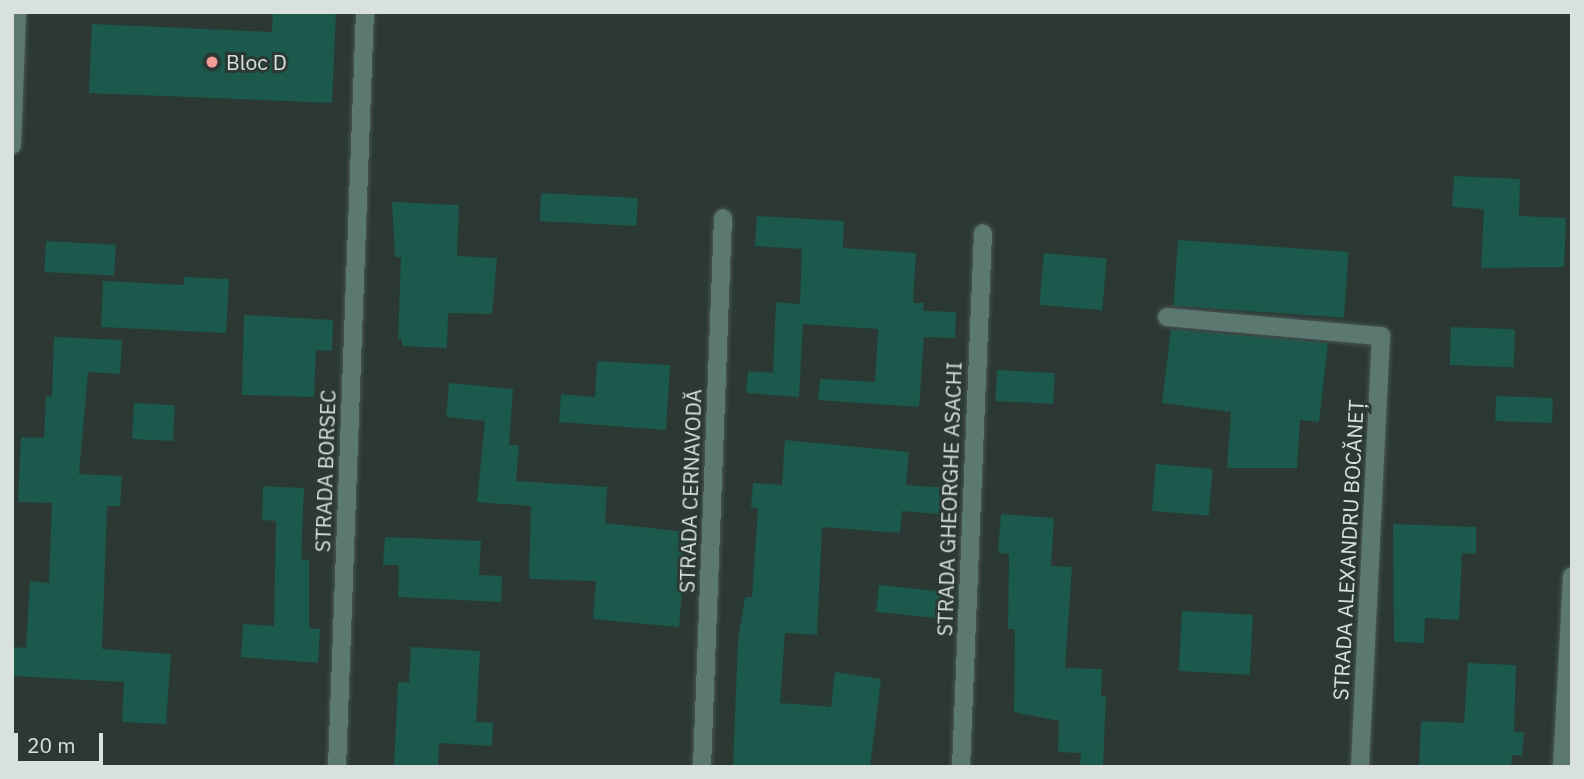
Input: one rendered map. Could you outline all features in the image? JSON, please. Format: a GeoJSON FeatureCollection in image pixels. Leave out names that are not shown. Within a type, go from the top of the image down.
{"type":"FeatureCollection","features":[{"type":"Feature","properties":{"kind":"street"},"geometry":{"type":"LineString","coordinates":[[12,145],[17,12]]}},
{"type":"Feature","properties":{"kind":"street","name":"STRADA BORSEC"},"geometry":{"type":"LineString","coordinates":[[337,767],[365,12]]}},
{"type":"Feature","properties":{"kind":"street","name":"STRADA CERNAVODĂ"},"geometry":{"type":"LineString","coordinates":[[702,767],[723,218]]}},
{"type":"Feature","properties":{"kind":"street","name":"STRADA GHEORGHE ASACHI"},"geometry":{"type":"LineString","coordinates":[[961,767],[983,233]]}},
{"type":"Feature","properties":{"kind":"street","name":"STRADA ALEXANDRU BOCĂNEȚ"},"geometry":{"type":"LineString","coordinates":[[1167,317],[1381,335],[1360,767]]}},
{"type":"Feature","properties":{"kind":"street"},"geometry":{"type":"LineString","coordinates":[[1562,767],[1572,576]]}},
{"type":"Feature","properties":{"kind":"building","name":"Bloc D"},"geometry":{"type":"Polygon","coordinates":[[[273,12],[336,12],[332,103],[89,93],[92,24],[272,32],[273,12]]]}},
{"type":"Feature","properties":{"kind":"building"},"geometry":{"type":"Polygon","coordinates":[[[1454,176],[1520,179],[1519,216],[1566,218],[1564,267],[1481,268],[1484,209],[1452,207],[1454,176]]]}},
{"type":"Feature","properties":{"kind":"building"},"geometry":{"type":"Polygon","coordinates":[[[541,193],[638,198],[636,226],[540,221],[541,193]]]}},
{"type":"Feature","properties":{"kind":"building"},"geometry":{"type":"Polygon","coordinates":[[[392,202],[459,205],[457,256],[497,258],[492,314],[448,313],[447,348],[402,346],[402,339],[398,339],[401,257],[395,257],[392,202]]]}},
{"type":"Feature","properties":{"kind":"building"},"geometry":{"type":"Polygon","coordinates":[[[757,216],[844,221],[843,248],[916,253],[913,303],[924,303],[923,311],[956,312],[955,338],[924,337],[919,407],[818,400],[820,379],[875,382],[878,329],[803,324],[799,397],[746,393],[748,371],[773,373],[776,302],[800,304],[802,249],[755,246],[757,216]]]}},
{"type":"Feature","properties":{"kind":"building"},"geometry":{"type":"Polygon","coordinates":[[[1178,240],[1349,252],[1344,318],[1173,306],[1178,240]]]}},
{"type":"Feature","properties":{"kind":"building"},"geometry":{"type":"Polygon","coordinates":[[[46,241],[116,245],[114,276],[44,272],[46,241]]]}},
{"type":"Feature","properties":{"kind":"building"},"geometry":{"type":"Polygon","coordinates":[[[1044,253],[1107,258],[1102,310],[1039,305],[1044,253]]]}},
{"type":"Feature","properties":{"kind":"building"},"geometry":{"type":"Polygon","coordinates":[[[184,277],[229,279],[226,333],[101,327],[103,281],[184,285],[184,277]]]}},
{"type":"Feature","properties":{"kind":"building"},"geometry":{"type":"Polygon","coordinates":[[[244,315],[333,320],[332,351],[316,350],[314,397],[242,395],[244,315]]]}},
{"type":"Feature","properties":{"kind":"building"},"geometry":{"type":"Polygon","coordinates":[[[1451,327],[1515,329],[1514,367],[1450,365],[1451,327]]]}},
{"type":"Feature","properties":{"kind":"building"},"geometry":{"type":"Polygon","coordinates":[[[1171,329],[1328,343],[1319,422],[1300,420],[1297,468],[1227,468],[1231,412],[1162,403],[1171,329]]]}},
{"type":"Feature","properties":{"kind":"building"},"geometry":{"type":"Polygon","coordinates":[[[54,337],[122,340],[120,374],[88,372],[79,474],[122,476],[120,506],[107,506],[102,649],[171,654],[166,724],[122,722],[124,682],[12,676],[12,647],[26,648],[30,581],[49,583],[52,503],[18,502],[21,437],[44,438],[46,396],[52,397],[54,337]]]}},
{"type":"Feature","properties":{"kind":"building"},"geometry":{"type":"Polygon","coordinates":[[[597,361],[670,365],[666,430],[559,422],[561,394],[595,397],[597,361]]]}},
{"type":"Feature","properties":{"kind":"building"},"geometry":{"type":"Polygon","coordinates":[[[997,370],[1055,373],[1053,404],[995,401],[997,370]]]}},
{"type":"Feature","properties":{"kind":"building"},"geometry":{"type":"Polygon","coordinates":[[[449,383],[513,389],[509,445],[519,445],[516,481],[607,487],[605,523],[687,532],[679,627],[593,619],[596,581],[529,579],[531,506],[477,502],[485,421],[446,417],[449,383]]]}},
{"type":"Feature","properties":{"kind":"building"},"geometry":{"type":"Polygon","coordinates":[[[1496,396],[1553,398],[1552,423],[1495,421],[1496,396]]]}},
{"type":"Feature","properties":{"kind":"building"},"geometry":{"type":"Polygon","coordinates":[[[134,403],[175,405],[173,441],[132,439],[134,403]]]}},
{"type":"Feature","properties":{"kind":"building"},"geometry":{"type":"Polygon","coordinates":[[[785,440],[909,452],[906,485],[948,488],[946,515],[902,511],[900,533],[822,527],[817,635],[785,633],[780,703],[831,707],[835,672],[881,679],[870,767],[733,767],[738,640],[745,597],[752,597],[758,508],[751,507],[753,483],[782,485],[785,440]]]}},
{"type":"Feature","properties":{"kind":"building"},"geometry":{"type":"Polygon","coordinates":[[[1156,464],[1213,469],[1209,516],[1152,511],[1156,464]]]}},
{"type":"Feature","properties":{"kind":"building"},"geometry":{"type":"Polygon","coordinates":[[[263,486],[304,488],[301,559],[309,560],[309,628],[320,629],[318,663],[241,657],[243,624],[274,626],[276,521],[262,520],[263,486]]]}},
{"type":"Feature","properties":{"kind":"building"},"geometry":{"type":"Polygon","coordinates":[[[1001,514],[1054,518],[1051,566],[1072,567],[1065,668],[1102,669],[1101,696],[1106,696],[1103,767],[1080,767],[1081,753],[1058,752],[1059,721],[1014,712],[1015,629],[1008,629],[1009,554],[998,553],[1001,514]]]}},
{"type":"Feature","properties":{"kind":"building"},"geometry":{"type":"Polygon","coordinates":[[[1393,524],[1476,527],[1476,554],[1462,553],[1459,620],[1425,618],[1424,643],[1394,642],[1393,524]]]}},
{"type":"Feature","properties":{"kind":"building"},"geometry":{"type":"Polygon","coordinates":[[[385,537],[481,541],[479,575],[502,576],[501,602],[398,597],[399,565],[383,565],[385,537]]]}},
{"type":"Feature","properties":{"kind":"building"},"geometry":{"type":"Polygon","coordinates":[[[879,585],[946,592],[943,619],[876,612],[879,585]]]}},
{"type":"Feature","properties":{"kind":"building"},"geometry":{"type":"Polygon","coordinates":[[[1182,611],[1253,615],[1250,675],[1179,671],[1182,611]]]}},
{"type":"Feature","properties":{"kind":"building"},"geometry":{"type":"Polygon","coordinates":[[[411,647],[480,651],[476,722],[493,723],[492,746],[439,743],[438,767],[394,767],[398,682],[409,683],[411,647]]]}},
{"type":"Feature","properties":{"kind":"building"},"geometry":{"type":"Polygon","coordinates":[[[1468,663],[1516,665],[1514,732],[1524,732],[1522,756],[1512,755],[1511,767],[1419,767],[1421,721],[1464,723],[1468,663]]]}},
{"type":"Feature","properties":{"kind":"place","name":"Bloc D"},"geometry":{"type":"Point","coordinates":[212,62]}}]}
